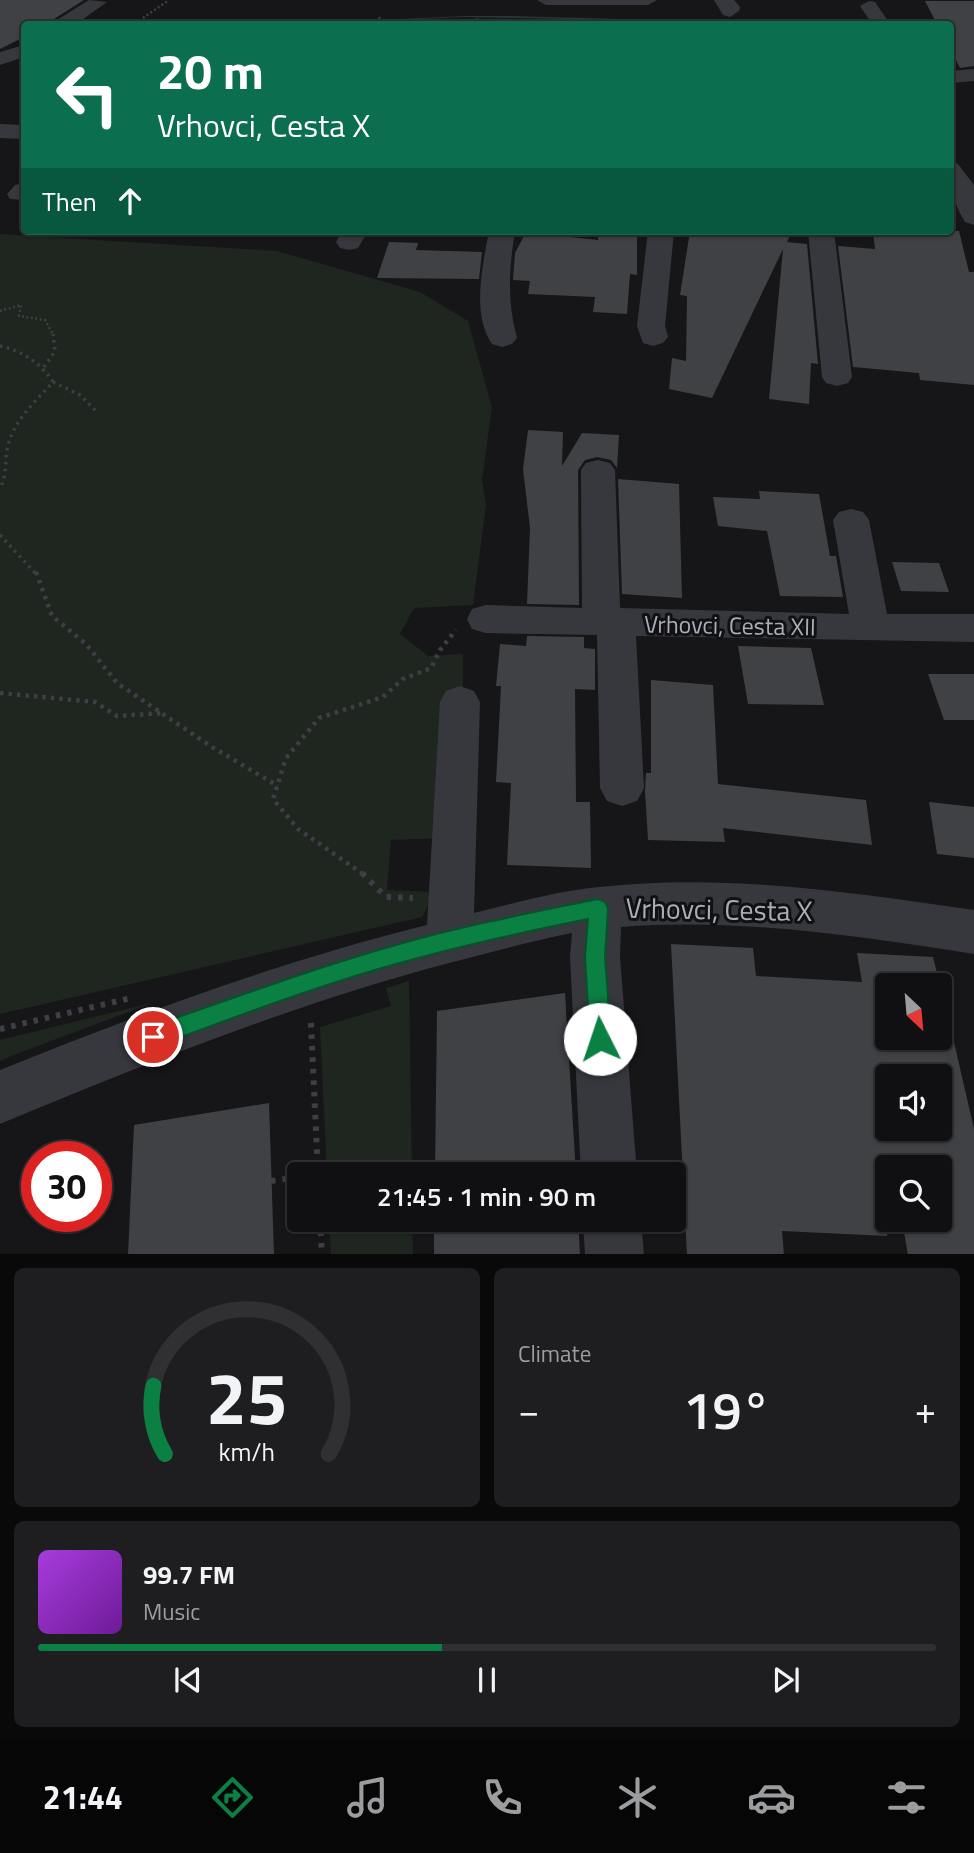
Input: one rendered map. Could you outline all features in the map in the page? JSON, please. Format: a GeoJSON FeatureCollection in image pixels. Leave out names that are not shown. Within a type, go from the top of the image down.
{"type":"FeatureCollection","features":[{"type":"Feature","properties":{"kind":"street"},"geometry":{"type":"LineString","coordinates":[[546,0],[648,0]]}},
{"type":"Feature","properties":{"kind":"street"},"geometry":{"type":"LineString","coordinates":[[69,21],[99,2]]}},
{"type":"Feature","properties":{"kind":"street"},"geometry":{"type":"LineString","coordinates":[[869,6],[879,21]]}},
{"type":"Feature","properties":{"kind":"street"},"geometry":{"type":"LineString","coordinates":[[0,59],[21,52]]}},
{"type":"Feature","properties":{"kind":"street"},"geometry":{"type":"LineString","coordinates":[[954,77],[974,75]]}},
{"type":"Feature","properties":{"kind":"street"},"geometry":{"type":"LineString","coordinates":[[0,131],[21,132]]}},
{"type":"Feature","properties":{"kind":"street"},"geometry":{"type":"LineString","coordinates":[[959,182],[974,217]]}},
{"type":"Feature","properties":{"kind":"street"},"geometry":{"type":"LineString","coordinates":[[501,235],[493,291],[495,315],[502,338]]}},
{"type":"Feature","properties":{"kind":"street"},"geometry":{"type":"LineString","coordinates":[[653,337],[651,326],[661,235]]}},
{"type":"Feature","properties":{"kind":"street"},"geometry":{"type":"LineString","coordinates":[[821,235],[837,377]]}},
{"type":"Feature","properties":{"kind":"street"},"geometry":{"type":"LineString","coordinates":[[597,470],[622,788]]}},
{"type":"Feature","properties":{"kind":"street"},"geometry":{"type":"LineString","coordinates":[[851,520],[871,628]]}},
{"type":"Feature","properties":{"kind":"street","name":"Vrhovci, Cesta XII"},"geometry":{"type":"LineString","coordinates":[[486,619],[974,628]]}},
{"type":"Feature","properties":{"kind":"street"},"geometry":{"type":"LineString","coordinates":[[451,917],[460,702]]}},
{"type":"Feature","properties":{"kind":"street","name":"Vrhovci, Cesta X"},"geometry":{"type":"LineString","coordinates":[[0,1097],[79,1063],[302,984],[451,917],[673,904],[747,904],[843,912],[974,932]]}},
{"type":"Feature","properties":{"kind":"street"},"geometry":{"type":"LineString","coordinates":[[598,908],[595,957],[608,1162]]}},
{"type":"Feature","properties":{"kind":"street"},"geometry":{"type":"LineString","coordinates":[[613,1232],[615,1254]]}},
{"type":"Feature","properties":{"kind":"path"},"geometry":{"type":"LineString","coordinates":[[143,18],[167,1]]}},
{"type":"Feature","properties":{"kind":"path"},"geometry":{"type":"LineString","coordinates":[[0,311],[21,305],[19,316],[45,320],[50,326],[55,337],[55,354],[44,367]]}},
{"type":"Feature","properties":{"kind":"path"},"geometry":{"type":"LineString","coordinates":[[0,346],[12,348],[44,367],[53,382],[80,395],[97,412]]}},
{"type":"Feature","properties":{"kind":"path"},"geometry":{"type":"LineString","coordinates":[[0,488],[5,481],[9,441],[19,421],[30,403],[53,382]]}},
{"type":"Feature","properties":{"kind":"path"},"geometry":{"type":"LineString","coordinates":[[0,535],[36,570],[52,616],[86,644],[117,683],[212,747],[278,786]]}},
{"type":"Feature","properties":{"kind":"path"},"geometry":{"type":"LineString","coordinates":[[451,917],[426,899],[386,897],[357,868],[299,829],[273,799],[286,758],[319,718],[383,697],[403,678],[431,668],[440,650],[459,626],[486,619]]}},
{"type":"Feature","properties":{"kind":"path"},"geometry":{"type":"LineString","coordinates":[[0,693],[95,702],[117,716],[164,713]]}},
{"type":"Feature","properties":{"kind":"path"},"geometry":{"type":"LineString","coordinates":[[311,1023],[317,1162]]}},
{"type":"Feature","properties":{"kind":"path"},"geometry":{"type":"LineString","coordinates":[[271,1181],[287,1179]]}},
{"type":"Feature","properties":{"kind":"path"},"geometry":{"type":"LineString","coordinates":[[321,1232],[322,1254]]}},
{"type":"Feature","properties":{"kind":"shaded area"},"geometry":{"type":"Polygon","coordinates":[[[466,16],[507,16],[696,21],[465,17],[359,21],[466,16]]]}},
{"type":"Feature","properties":{"kind":"shaded area"},"geometry":{"type":"Polygon","coordinates":[[[0,234],[277,251],[420,292],[468,321],[492,407],[482,480],[486,505],[473,605],[414,608],[400,634],[428,656],[463,654],[463,750],[444,838],[391,840],[387,890],[435,892],[422,917],[0,1014],[0,234]]]}},
{"type":"Feature","properties":{"kind":"shaded area"},"geometry":{"type":"Polygon","coordinates":[[[409,981],[412,1162],[326,1162],[320,1027],[391,1006],[386,988],[409,981]]]}},
{"type":"Feature","properties":{"kind":"shaded area"},"geometry":{"type":"Polygon","coordinates":[[[155,1002],[11,1056],[0,1061],[0,1040],[155,1002]]]}},
{"type":"Feature","properties":{"kind":"shaded area"},"geometry":{"type":"Polygon","coordinates":[[[330,1232],[412,1232],[413,1254],[331,1254],[330,1232]]]}},
{"type":"Feature","properties":{"kind":"building"},"geometry":{"type":"Polygon","coordinates":[[[0,0],[84,0],[51,21],[21,21],[21,38],[0,49],[0,0]]]}},
{"type":"Feature","properties":{"kind":"building"},"geometry":{"type":"Polygon","coordinates":[[[925,1],[974,1],[974,66],[960,68],[954,57],[954,21],[935,21],[925,1]]]}},
{"type":"Feature","properties":{"kind":"building"},"geometry":{"type":"Polygon","coordinates":[[[954,231],[959,231],[969,272],[974,272],[974,385],[920,380],[919,373],[853,367],[838,246],[875,249],[873,235],[954,235],[954,231]]]}},
{"type":"Feature","properties":{"kind":"building"},"geometry":{"type":"Polygon","coordinates":[[[524,235],[598,240],[598,235],[637,235],[637,275],[630,274],[627,314],[593,312],[595,297],[528,294],[530,281],[513,280],[515,253],[524,235]]]}},
{"type":"Feature","properties":{"kind":"building"},"geometry":{"type":"Polygon","coordinates":[[[689,235],[790,235],[787,242],[807,244],[818,364],[811,363],[809,404],[769,399],[783,249],[712,398],[669,389],[672,358],[686,361],[687,296],[680,295],[689,235]]]}},
{"type":"Feature","properties":{"kind":"building"},"geometry":{"type":"Polygon","coordinates":[[[389,242],[418,243],[416,250],[482,252],[479,279],[377,278],[389,242]]]}},
{"type":"Feature","properties":{"kind":"building"},"geometry":{"type":"Polygon","coordinates":[[[528,430],[563,432],[562,466],[582,433],[619,435],[617,468],[611,460],[597,457],[585,460],[578,470],[579,605],[527,604],[530,528],[523,469],[528,430]]]}},
{"type":"Feature","properties":{"kind":"building"},"geometry":{"type":"Polygon","coordinates":[[[618,479],[679,484],[682,598],[622,594],[618,479]]]}},
{"type":"Feature","properties":{"kind":"building"},"geometry":{"type":"Polygon","coordinates":[[[759,491],[819,494],[830,556],[836,556],[843,597],[780,596],[767,531],[718,526],[713,497],[760,499],[759,491]]]}},
{"type":"Feature","properties":{"kind":"building"},"geometry":{"type":"Polygon","coordinates":[[[892,562],[939,563],[949,592],[901,591],[892,562]]]}},
{"type":"Feature","properties":{"kind":"building"},"geometry":{"type":"Polygon","coordinates":[[[527,636],[584,637],[584,648],[595,649],[595,690],[575,689],[576,802],[590,802],[591,868],[507,865],[511,783],[496,782],[501,686],[496,686],[500,644],[526,646],[527,636]]]}},
{"type":"Feature","properties":{"kind":"building"},"geometry":{"type":"Polygon","coordinates":[[[738,646],[811,648],[824,705],[748,704],[738,646]]]}},
{"type":"Feature","properties":{"kind":"building"},"geometry":{"type":"Polygon","coordinates":[[[928,674],[974,674],[974,720],[944,720],[928,674]]]}},
{"type":"Feature","properties":{"kind":"building"},"geometry":{"type":"Polygon","coordinates":[[[651,680],[713,685],[718,784],[866,800],[872,845],[723,828],[725,842],[648,840],[645,791],[646,773],[651,773],[651,680]]]}},
{"type":"Feature","properties":{"kind":"building"},"geometry":{"type":"Polygon","coordinates":[[[929,802],[974,807],[974,858],[937,854],[929,802]]]}},
{"type":"Feature","properties":{"kind":"building"},"geometry":{"type":"Polygon","coordinates":[[[671,944],[753,948],[756,976],[862,982],[857,953],[933,957],[937,973],[875,973],[875,1050],[952,1050],[952,1033],[974,1129],[974,1254],[908,1254],[904,1232],[952,1232],[952,1155],[875,1155],[875,1232],[887,1232],[887,1236],[782,1231],[784,1254],[687,1254],[686,1162],[682,1162],[671,944]]]}},
{"type":"Feature","properties":{"kind":"building"},"geometry":{"type":"Polygon","coordinates":[[[565,993],[575,1162],[435,1162],[437,1011],[565,993]]]}},
{"type":"Feature","properties":{"kind":"building"},"geometry":{"type":"Polygon","coordinates":[[[269,1103],[274,1254],[128,1254],[134,1125],[269,1103]]]}},
{"type":"Feature","properties":{"kind":"building"},"geometry":{"type":"Polygon","coordinates":[[[434,1232],[579,1232],[580,1254],[434,1254],[434,1232]]]}},
{"type":"Feature","properties":{"kind":"route"},"geometry":{"type":"LineString","coordinates":[[153,1037],[396,954],[512,925],[598,908],[595,957],[600,1039]]}}]}
